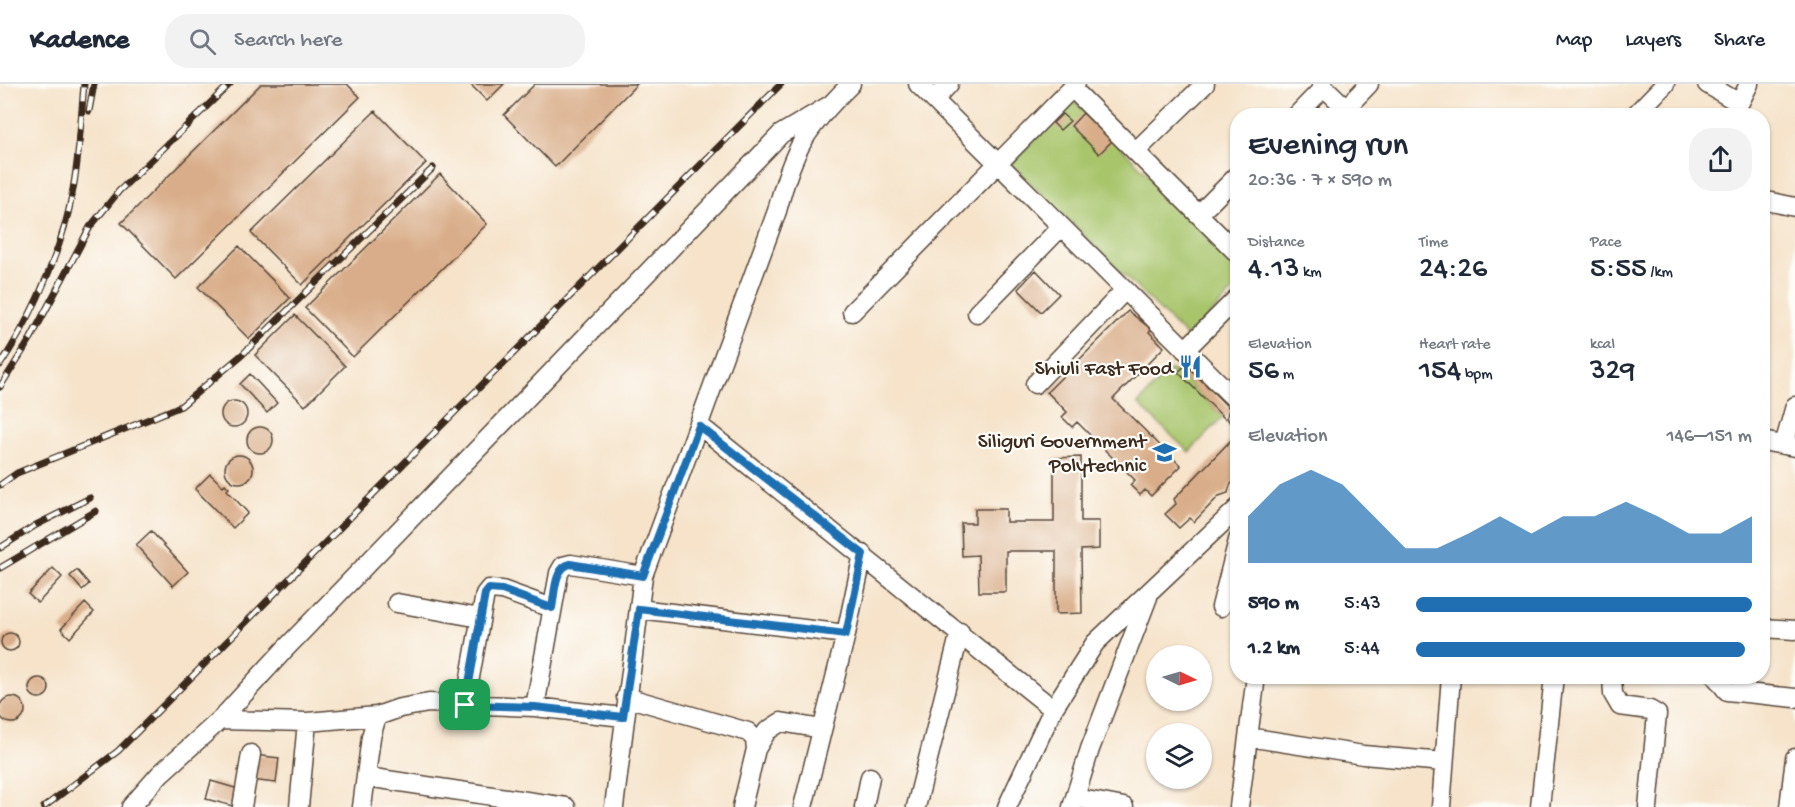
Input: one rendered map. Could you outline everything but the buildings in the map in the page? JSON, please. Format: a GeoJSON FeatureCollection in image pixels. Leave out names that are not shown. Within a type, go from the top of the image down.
{"type":"FeatureCollection","features":[{"type":"Feature","properties":{"kind":"street"},"geometry":{"type":"LineString","coordinates":[[614,807],[623,717],[643,576],[777,211],[796,150],[830,105],[851,84]]}},
{"type":"Feature","properties":{"kind":"street"},"geometry":{"type":"LineString","coordinates":[[918,84],[1125,290],[1180,350],[1230,395]]}},
{"type":"Feature","properties":{"kind":"street"},"geometry":{"type":"LineString","coordinates":[[934,100],[950,84]]}},
{"type":"Feature","properties":{"kind":"street"},"geometry":{"type":"LineString","coordinates":[[1136,151],[1205,84]]}},
{"type":"Feature","properties":{"kind":"street"},"geometry":{"type":"LineString","coordinates":[[1353,108],[1369,84]]}},
{"type":"Feature","properties":{"kind":"street"},"geometry":{"type":"LineString","coordinates":[[1642,108],[1665,84]]}},
{"type":"Feature","properties":{"kind":"street"},"geometry":{"type":"LineString","coordinates":[[1707,84],[1735,108]]}},
{"type":"Feature","properties":{"kind":"street"},"geometry":{"type":"LineString","coordinates":[[1737,108],[1749,84]]}},
{"type":"Feature","properties":{"kind":"street"},"geometry":{"type":"LineString","coordinates":[[1303,108],[1323,85],[1346,108]]}},
{"type":"Feature","properties":{"kind":"street"},"geometry":{"type":"LineString","coordinates":[[852,312],[999,165],[1074,86],[1230,246]]}},
{"type":"Feature","properties":{"kind":"street"},"geometry":{"type":"LineString","coordinates":[[131,807],[160,774],[220,720],[286,648],[781,134],[830,105]]}},
{"type":"Feature","properties":{"kind":"street"},"geometry":{"type":"LineString","coordinates":[[1199,214],[1230,183]]}},
{"type":"Feature","properties":{"kind":"street"},"geometry":{"type":"LineString","coordinates":[[1770,202],[1795,207]]}},
{"type":"Feature","properties":{"kind":"street"},"geometry":{"type":"LineString","coordinates":[[977,313],[1061,227]]}},
{"type":"Feature","properties":{"kind":"street"},"geometry":{"type":"LineString","coordinates":[[1035,384],[1125,290]]}},
{"type":"Feature","properties":{"kind":"street"},"geometry":{"type":"LineString","coordinates":[[1180,350],[1230,304]]}},
{"type":"Feature","properties":{"kind":"street"},"geometry":{"type":"LineString","coordinates":[[1770,442],[1790,446],[1795,406]]}},
{"type":"Feature","properties":{"kind":"street"},"geometry":{"type":"LineString","coordinates":[[699,426],[863,554],[1053,709]]}},
{"type":"Feature","properties":{"kind":"street"},"geometry":{"type":"LineString","coordinates":[[1007,807],[1053,709],[1095,644],[1230,520]]}},
{"type":"Feature","properties":{"kind":"street"},"geometry":{"type":"LineString","coordinates":[[803,807],[846,634],[863,554]]}},
{"type":"Feature","properties":{"kind":"street"},"geometry":{"type":"LineString","coordinates":[[535,707],[558,573],[563,566],[570,564],[643,576]]}},
{"type":"Feature","properties":{"kind":"street"},"geometry":{"type":"LineString","coordinates":[[1221,607],[1230,572]]}},
{"type":"Feature","properties":{"kind":"street"},"geometry":{"type":"LineString","coordinates":[[465,705],[485,594],[495,588],[552,608]]}},
{"type":"Feature","properties":{"kind":"street"},"geometry":{"type":"LineString","coordinates":[[1124,807],[1074,802],[1090,749],[1150,592]]}},
{"type":"Feature","properties":{"kind":"street"},"geometry":{"type":"LineString","coordinates":[[397,603],[480,618]]}},
{"type":"Feature","properties":{"kind":"street"},"geometry":{"type":"LineString","coordinates":[[639,609],[846,634]]}},
{"type":"Feature","properties":{"kind":"street"},"geometry":{"type":"LineString","coordinates":[[1770,628],[1795,630]]}},
{"type":"Feature","properties":{"kind":"street"},"geometry":{"type":"LineString","coordinates":[[916,807],[960,632]]}},
{"type":"Feature","properties":{"kind":"street"},"geometry":{"type":"LineString","coordinates":[[1239,807],[1255,684]]}},
{"type":"Feature","properties":{"kind":"street"},"geometry":{"type":"LineString","coordinates":[[1441,807],[1449,684]]}},
{"type":"Feature","properties":{"kind":"street"},"geometry":{"type":"LineString","coordinates":[[1540,807],[1553,684]]}},
{"type":"Feature","properties":{"kind":"street"},"geometry":{"type":"LineString","coordinates":[[1612,684],[1613,694],[1620,706],[1650,710],[1657,714],[1648,807]]}},
{"type":"Feature","properties":{"kind":"street"},"geometry":{"type":"LineString","coordinates":[[1721,684],[1727,691],[1795,698]]}},
{"type":"Feature","properties":{"kind":"street"},"geometry":{"type":"LineString","coordinates":[[626,697],[748,732],[755,738],[756,749]]}},
{"type":"Feature","properties":{"kind":"street"},"geometry":{"type":"LineString","coordinates":[[220,720],[307,722],[377,716],[400,708],[429,703],[535,707],[623,717]]}},
{"type":"Feature","properties":{"kind":"street"},"geometry":{"type":"LineString","coordinates":[[362,807],[371,737],[377,716]]}},
{"type":"Feature","properties":{"kind":"street"},"geometry":{"type":"LineString","coordinates":[[299,807],[307,722]]}},
{"type":"Feature","properties":{"kind":"street"},"geometry":{"type":"LineString","coordinates":[[742,807],[756,749],[767,731],[782,722],[822,729]]}},
{"type":"Feature","properties":{"kind":"street"},"geometry":{"type":"LineString","coordinates":[[1248,736],[1363,755],[1444,762]]}},
{"type":"Feature","properties":{"kind":"street"},"geometry":{"type":"LineString","coordinates":[[242,807],[251,754]]}},
{"type":"Feature","properties":{"kind":"street"},"geometry":{"type":"LineString","coordinates":[[1789,807],[1795,758]]}},
{"type":"Feature","properties":{"kind":"street"},"geometry":{"type":"LineString","coordinates":[[367,777],[566,807]]}},
{"type":"Feature","properties":{"kind":"street"},"geometry":{"type":"LineString","coordinates":[[864,807],[870,777]]}},
{"type":"Feature","properties":{"kind":"green space"},"geometry":{"type":"Polygon","coordinates":[[[1073,100],[1230,255],[1230,294],[1188,338],[1011,164],[1073,100]]]}},
{"type":"Feature","properties":{"kind":"green space"},"geometry":{"type":"Polygon","coordinates":[[[1169,370],[1178,372],[1223,417],[1189,452],[1138,404],[1169,370]]]}},
{"type":"Feature","properties":{"kind":"railway"},"geometry":{"type":"LineString","coordinates":[[0,365],[38,298],[65,225],[76,173],[84,84]]}},
{"type":"Feature","properties":{"kind":"railway"},"geometry":{"type":"LineString","coordinates":[[89,111],[94,84]]}},
{"type":"Feature","properties":{"kind":"railway"},"geometry":{"type":"LineString","coordinates":[[0,387],[31,338],[90,227],[119,191],[230,84]]}},
{"type":"Feature","properties":{"kind":"railway"},"geometry":{"type":"LineString","coordinates":[[44,807],[118,751],[781,84]]}},
{"type":"Feature","properties":{"kind":"railway"},"geometry":{"type":"LineString","coordinates":[[0,485],[17,473],[181,406],[243,354],[433,168]]}},
{"type":"Feature","properties":{"kind":"railway"},"geometry":{"type":"LineString","coordinates":[[0,548],[36,525],[90,498]]}},
{"type":"Feature","properties":{"kind":"railway"},"geometry":{"type":"LineString","coordinates":[[0,568],[96,511]]}},
{"type":"Feature","properties":{"kind":"place","name":"Shiuli Fast Food"},"geometry":{"type":"Point","coordinates":[1191,367]}},
{"type":"Feature","properties":{"kind":"place","name":"Siliguri Government Polytechnic"},"geometry":{"type":"Point","coordinates":[1164,452]}},
{"type":"Feature","properties":{"kind":"route"},"geometry":{"type":"LineString","coordinates":[[699,426],[863,554],[846,634],[639,609],[623,717],[535,707],[465,705],[480,618],[485,594],[489,589],[502,590],[552,608],[558,573],[563,566],[570,564],[643,576],[699,426]]}}]}
